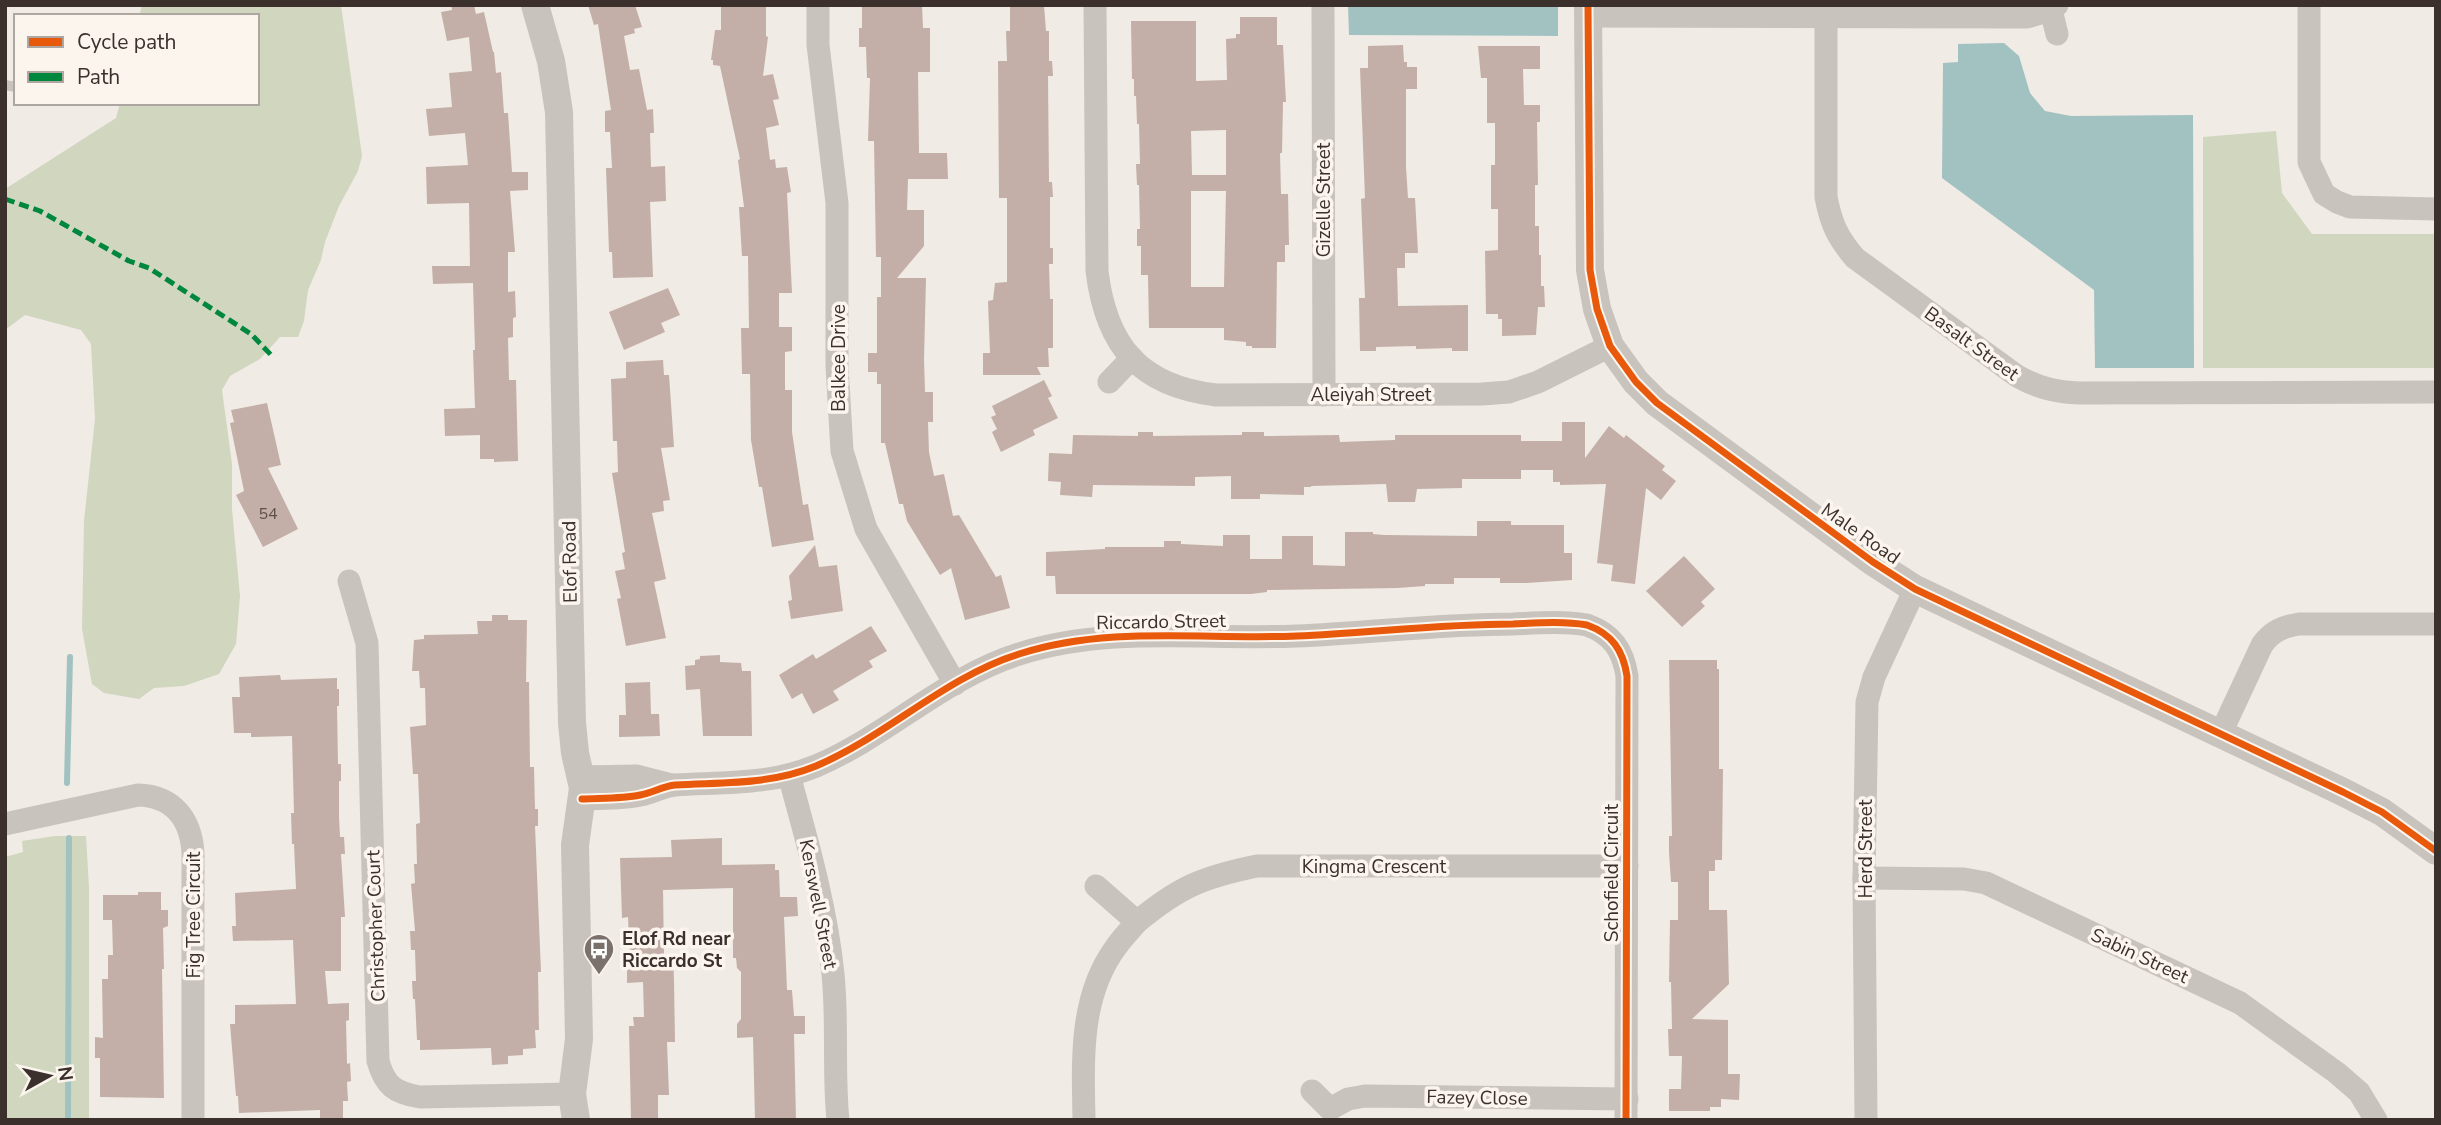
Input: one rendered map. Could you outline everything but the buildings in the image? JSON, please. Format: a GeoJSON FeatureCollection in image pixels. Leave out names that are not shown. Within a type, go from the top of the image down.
{"type":"FeatureCollection","features":[{"type":"Feature","properties":{"kind":"street","name":"Elof Road"},"geometry":{"type":"LineString","coordinates":[[535,5],[551,61],[559,113],[572,723],[582,788],[575,845],[579,1039],[574,1107]]}},
{"type":"Feature","properties":{"kind":"street","name":"Balkee Drive"},"geometry":{"type":"LineString","coordinates":[[818,5],[820,56],[837,203],[837,366],[842,451],[866,529],[955,684]]}},
{"type":"Feature","properties":{"kind":"street","name":"Aleiyah Street"},"geometry":{"type":"LineString","coordinates":[[1095,5],[1097,271],[1100,299],[1109,325],[1132,358],[1164,382],[1190,392],[1216,395],[1509,392],[1538,382],[1610,346]]}},
{"type":"Feature","properties":{"kind":"street","name":"Gizelle Street"},"geometry":{"type":"LineString","coordinates":[[1323,5],[1324,394]]}},
{"type":"Feature","properties":{"kind":"street"},"geometry":{"type":"LineString","coordinates":[[2309,5],[2309,162],[2324,194],[2350,207],[2436,209]]}},
{"type":"Feature","properties":{"kind":"street"},"geometry":{"type":"LineString","coordinates":[[1588,10],[1826,17],[2027,17],[2054,7],[2057,34]]}},
{"type":"Feature","properties":{"kind":"street","name":"Male Road"},"geometry":{"type":"LineString","coordinates":[[1588,10],[1590,270],[1597,309],[1610,346],[1636,382],[1657,403],[1873,562],[1915,589],[2382,812],[2436,851]]}},
{"type":"Feature","properties":{"kind":"street","name":"Basalt Street"},"geometry":{"type":"LineString","coordinates":[[1826,17],[1826,197],[1830,218],[1840,240],[1855,258],[2017,376],[2034,386],[2057,392],[2080,393],[2436,392]]}},
{"type":"Feature","properties":{"kind":"street"},"geometry":{"type":"LineString","coordinates":[[1109,382],[1132,358]]}},
{"type":"Feature","properties":{"kind":"street","name":"Christopher Court"},"geometry":{"type":"LineString","coordinates":[[349,581],[367,643],[378,1038],[382,1076],[403,1094],[420,1097],[574,1107]]}},
{"type":"Feature","properties":{"kind":"street","name":"Herd Street"},"geometry":{"type":"LineString","coordinates":[[1866,1120],[1864,878],[1867,702],[1874,677],[1915,589]]}},
{"type":"Feature","properties":{"kind":"street","name":"Riccardo Street"},"geometry":{"type":"LineString","coordinates":[[582,788],[636,776],[671,785],[734,783],[789,775],[817,765],[848,749],[986,667],[1015,654],[1084,638],[1295,636],[1428,626],[1537,623],[1576,623],[1604,633]]}},
{"type":"Feature","properties":{"kind":"street"},"geometry":{"type":"LineString","coordinates":[[2221,733],[2262,645],[2271,633],[2278,629],[2299,624],[2436,624]]}},
{"type":"Feature","properties":{"kind":"street","name":"Schofield Circuit"},"geometry":{"type":"LineString","coordinates":[[1604,633],[1621,651],[1627,676],[1627,1109]]}},
{"type":"Feature","properties":{"kind":"street","name":"Kerswell Street"},"geometry":{"type":"LineString","coordinates":[[789,775],[821,895],[828,935],[833,976],[838,1120]]}},
{"type":"Feature","properties":{"kind":"street","name":"Fig Tree Circuit"},"geometry":{"type":"LineString","coordinates":[[5,824],[138,795],[153,796],[170,805],[189,826],[193,853],[193,1120]]}},
{"type":"Feature","properties":{"kind":"street","name":"Kingma Crescent"},"geometry":{"type":"LineString","coordinates":[[1084,1120],[1083,1047],[1088,1009],[1100,977],[1115,948],[1137,922],[1166,898],[1192,884],[1219,874],[1257,866],[1627,866]]}},
{"type":"Feature","properties":{"kind":"street","name":"Sabin Street"},"geometry":{"type":"LineString","coordinates":[[1864,878],[1964,879],[1986,883],[2240,1003],[2337,1073],[2358,1092],[2376,1120]]}},
{"type":"Feature","properties":{"kind":"street"},"geometry":{"type":"LineString","coordinates":[[1096,886],[1137,922]]}},
{"type":"Feature","properties":{"kind":"street","name":"Fazey Close"},"geometry":{"type":"LineString","coordinates":[[1311,1091],[1327,1114],[1348,1100],[1365,1096],[1627,1109]]}},
{"type":"Feature","properties":{"kind":"green space"},"geometry":{"type":"Polygon","coordinates":[[[142,5],[341,5],[362,156],[358,171],[339,206],[308,290],[304,321],[298,337],[280,337],[260,359],[230,376],[222,390],[232,464],[232,509],[240,596],[236,644],[219,674],[184,686],[154,688],[139,699],[104,693],[92,684],[82,629],[84,521],[95,419],[91,344],[81,330],[25,315],[5,330],[5,189],[116,118],[119,105],[259,105],[259,14],[140,14],[142,5]]]}},
{"type":"Feature","properties":{"kind":"green space"},"geometry":{"type":"Polygon","coordinates":[[[2276,131],[2282,193],[2312,234],[2436,234],[2436,368],[2203,368],[2203,137],[2276,131]]]}},
{"type":"Feature","properties":{"kind":"green space"},"geometry":{"type":"Polygon","coordinates":[[[55,836],[86,836],[89,888],[89,1120],[5,1120],[5,857],[23,852],[22,841],[55,836]]]}},
{"type":"Feature","properties":{"kind":"water"},"geometry":{"type":"Polygon","coordinates":[[[1348,5],[1558,5],[1558,36],[1349,35],[1348,5]]]}},
{"type":"Feature","properties":{"kind":"water"},"geometry":{"type":"Polygon","coordinates":[[[2004,43],[2019,56],[2030,93],[2045,111],[2071,116],[2193,115],[2194,368],[2095,368],[2094,290],[1942,178],[1943,63],[1958,62],[1958,44],[2004,43]]]}},
{"type":"Feature","properties":{"kind":"waterway"},"geometry":{"type":"LineString","coordinates":[[67,783],[70,657]]}},
{"type":"Feature","properties":{"kind":"waterway"},"geometry":{"type":"LineString","coordinates":[[68,1120],[69,838]]}},
{"type":"Feature","properties":{"kind":"marked path"},"geometry":{"type":"LineString","coordinates":[[5,199],[40,211],[129,261],[149,268],[251,334],[274,358]]}},
{"type":"Feature","properties":{"kind":"cycle path"},"geometry":{"type":"LineString","coordinates":[[1588,5],[1590,270],[1597,309],[1610,346],[1636,382],[1657,403],[1873,562],[1915,589],[2343,792],[2382,812],[2436,851]]}},
{"type":"Feature","properties":{"kind":"cycle path"},"geometry":{"type":"LineString","coordinates":[[582,799],[626,797],[671,786],[764,780],[799,772],[842,754],[966,677],[1019,654],[1053,645],[1122,637],[1262,637],[1486,624],[1587,625],[1603,633],[1615,644],[1623,658],[1627,676],[1626,1120]]}},
{"type":"Feature","properties":{"kind":"place","name":"Elof Rd near Riccardo St"},"geometry":{"type":"Point","coordinates":[599,976]}}]}
